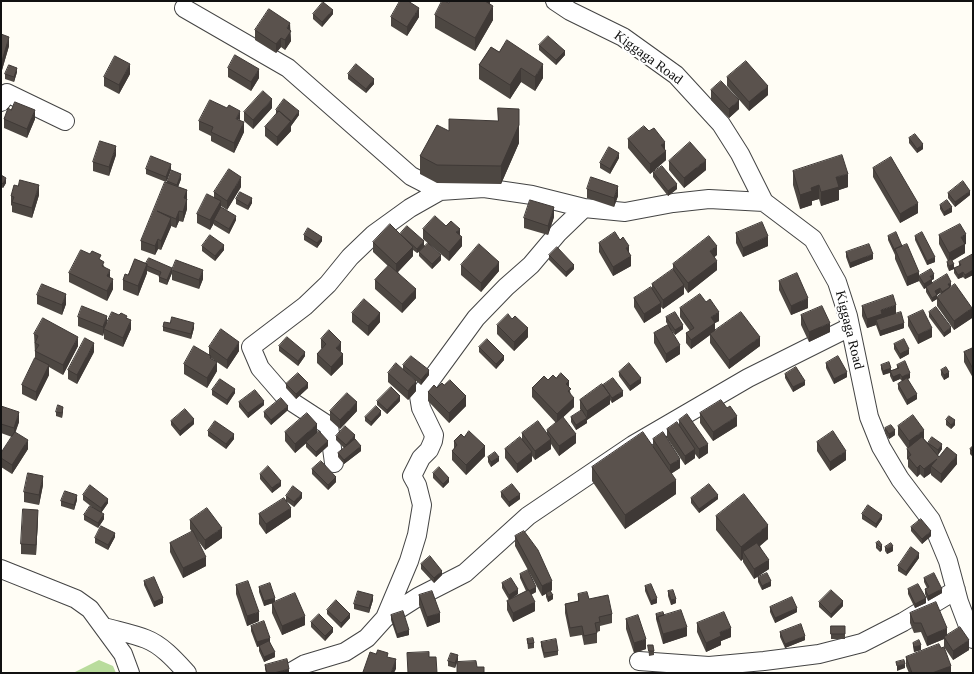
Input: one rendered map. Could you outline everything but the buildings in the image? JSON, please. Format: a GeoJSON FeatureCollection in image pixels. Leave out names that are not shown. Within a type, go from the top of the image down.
{"type":"FeatureCollection","features":[{"type":"Feature","properties":{"kind":"street","name":"Kiggaga Road"},"geometry":{"type":"LineString","coordinates":[[555,1],[570,11],[623,37],[676,75],[721,124],[740,154],[764,202],[812,239],[837,282],[848,316],[869,417],[881,447],[900,478],[931,520],[948,561],[959,602],[973,639]]}},
{"type":"Feature","properties":{"kind":"street"},"geometry":{"type":"LineString","coordinates":[[184,8],[288,68],[411,176],[440,191]]}},
{"type":"Feature","properties":{"kind":"street"},"geometry":{"type":"LineString","coordinates":[[1,102],[7,92],[66,121]]}},
{"type":"Feature","properties":{"kind":"street"},"geometry":{"type":"LineString","coordinates":[[334,463],[329,426],[286,398],[260,368],[251,347],[306,306],[328,284],[350,257],[374,234],[410,208],[440,191],[484,188],[532,195],[584,208],[625,212],[673,203],[709,199],[764,202]]}},
{"type":"Feature","properties":{"kind":"street"},"geometry":{"type":"LineString","coordinates":[[385,618],[409,561],[417,536],[422,505],[417,485],[412,476],[421,458],[429,450],[434,435],[420,408],[419,396],[476,318],[506,287],[531,265],[558,233],[584,208]]}},
{"type":"Feature","properties":{"kind":"street"},"geometry":{"type":"LineString","coordinates":[[293,673],[305,664],[345,652],[367,638],[385,618],[418,597],[465,573],[528,516],[633,445],[748,378],[850,327]]}},
{"type":"Feature","properties":{"kind":"street"},"geometry":{"type":"LineString","coordinates":[[1,569],[76,599],[90,609],[123,654],[130,673]]}},
{"type":"Feature","properties":{"kind":"street"},"geometry":{"type":"LineString","coordinates":[[639,662],[709,666],[819,654],[862,643],[903,622],[956,590]]}},
{"type":"Feature","properties":{"kind":"street"},"geometry":{"type":"LineString","coordinates":[[104,627],[147,639],[166,653],[187,673]]}},
{"type":"Feature","properties":{"kind":"green space"},"geometry":{"type":"Polygon","coordinates":[[[99,660],[113,666],[116,673],[73,673],[99,660]]]}}]}
